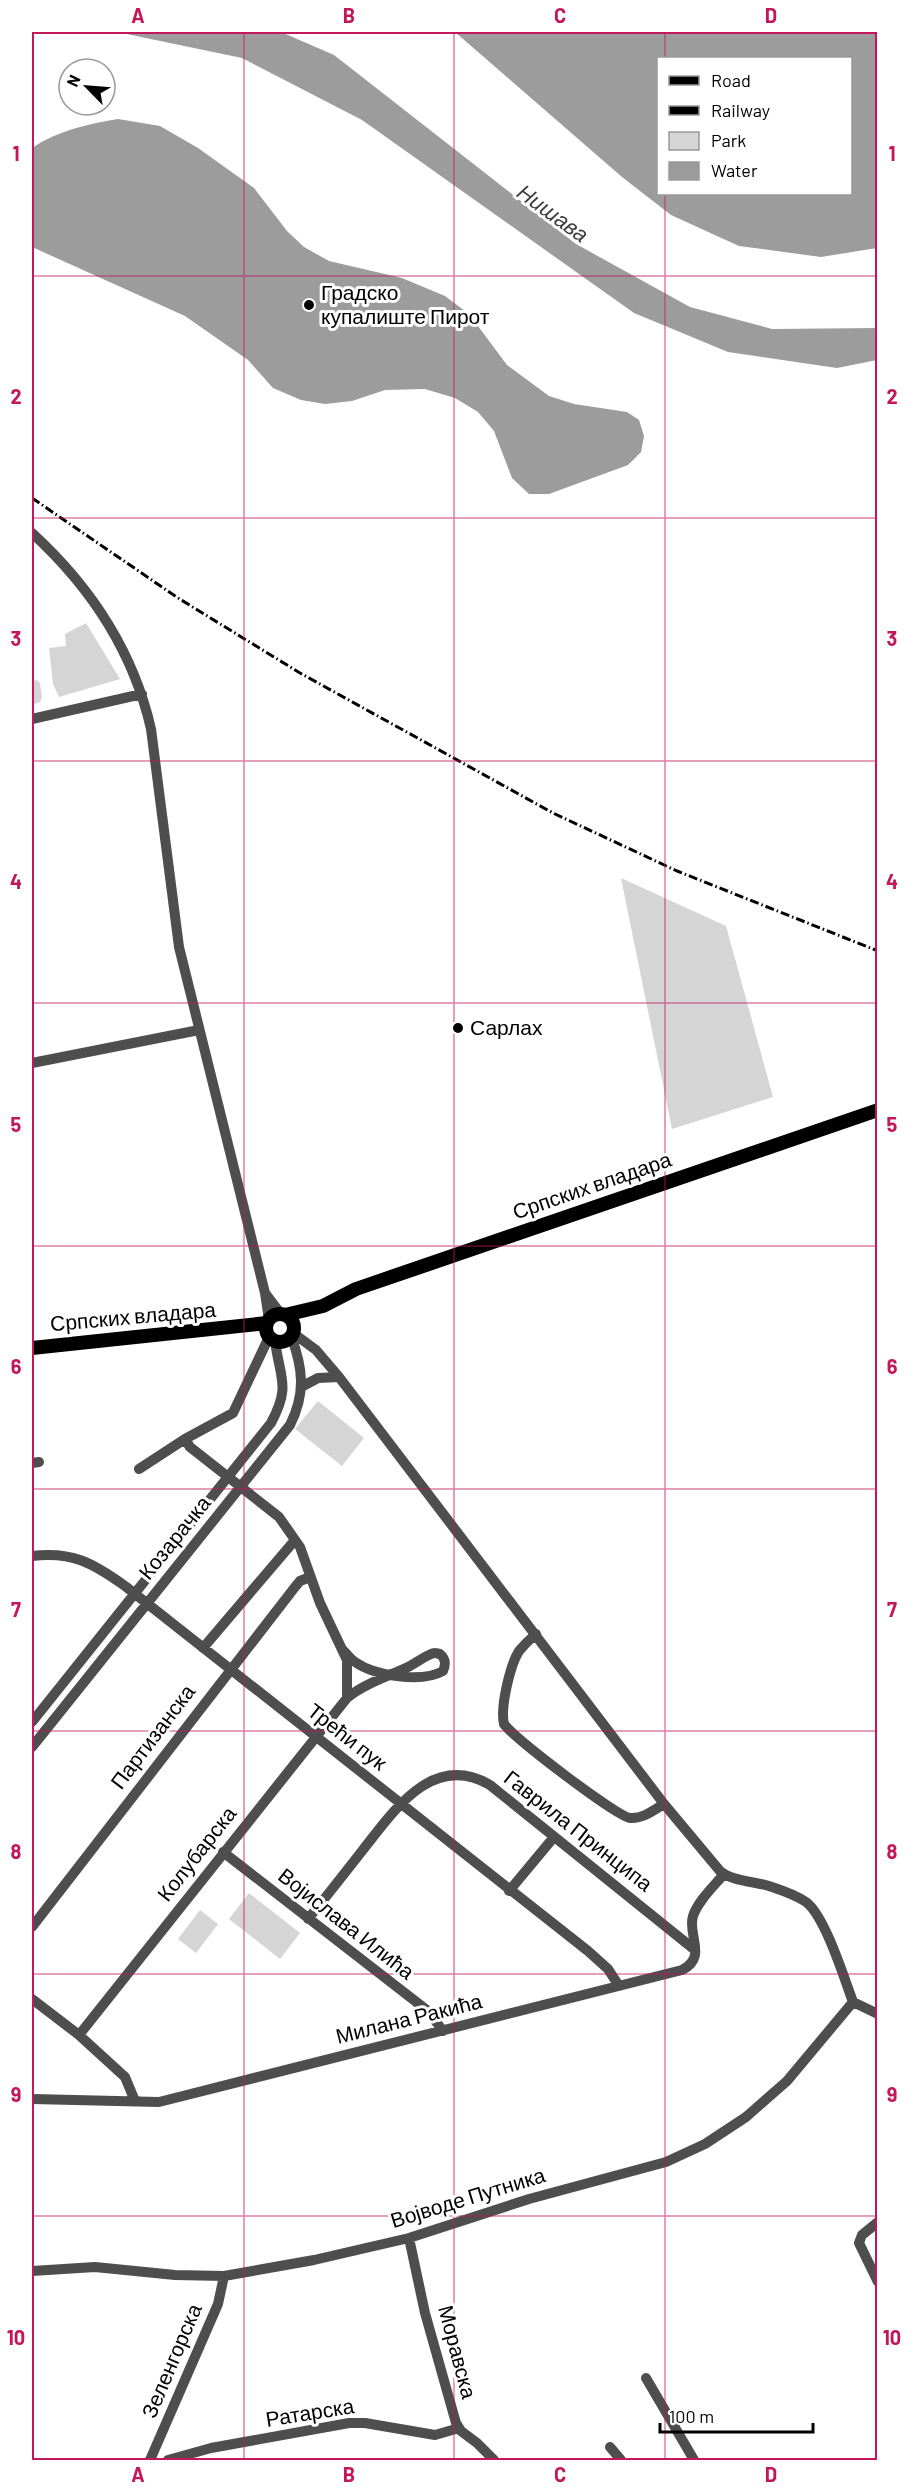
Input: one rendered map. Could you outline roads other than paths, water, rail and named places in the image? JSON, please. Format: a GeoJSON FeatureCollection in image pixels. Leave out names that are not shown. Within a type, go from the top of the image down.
{"type":"FeatureCollection","features":[{"type":"Feature","properties":{"kind":"main road","name":"Српских владара"},"geometry":{"type":"LineString","coordinates":[[32,1347],[238,1328],[279,1328],[303,1323],[323,1306],[356,1289],[878,1110]]}},
{"type":"Feature","properties":{"kind":"street"},"geometry":{"type":"LineString","coordinates":[[32,533],[88,592],[126,654],[142,694],[151,729],[179,947],[265,1293],[279,1328],[316,1350],[339,1377],[492,1581],[536,1634],[664,1804],[724,1874],[787,1892],[808,1903],[826,1932],[853,2002],[878,2014]]}},
{"type":"Feature","properties":{"kind":"street"},"geometry":{"type":"LineString","coordinates":[[32,719],[142,694]]}},
{"type":"Feature","properties":{"kind":"street"},"geometry":{"type":"LineString","coordinates":[[32,1063],[199,1030]]}},
{"type":"Feature","properties":{"kind":"street"},"geometry":{"type":"LineString","coordinates":[[139,1469],[185,1438],[233,1413],[279,1328]]}},
{"type":"Feature","properties":{"kind":"street","name":"Козарачка"},"geometry":{"type":"LineString","coordinates":[[32,1747],[290,1425],[300,1403],[303,1386],[299,1359],[279,1328]]}},
{"type":"Feature","properties":{"kind":"street","name":"Козарачка"},"geometry":{"type":"LineString","coordinates":[[32,1722],[271,1423],[282,1401],[279,1328]]}},
{"type":"Feature","properties":{"kind":"street"},"geometry":{"type":"LineString","coordinates":[[303,1386],[318,1378],[339,1377]]}},
{"type":"Feature","properties":{"kind":"street"},"geometry":{"type":"LineString","coordinates":[[185,1438],[190,1447],[226,1477]]}},
{"type":"Feature","properties":{"kind":"street","name":"Колубарска"},"geometry":{"type":"LineString","coordinates":[[226,1477],[279,1517],[296,1540],[307,1562],[320,1603],[347,1660],[347,1698]]}},
{"type":"Feature","properties":{"kind":"street"},"geometry":{"type":"LineString","coordinates":[[203,1648],[296,1540]]}},
{"type":"Feature","properties":{"kind":"street","name":"Трећи пук"},"geometry":{"type":"LineString","coordinates":[[32,1556],[58,1555],[98,1566],[600,1961],[619,1986]]}},
{"type":"Feature","properties":{"kind":"street","name":"Партизанска"},"geometry":{"type":"LineString","coordinates":[[32,1927],[229,1669],[300,1581],[310,1577]]}},
{"type":"Feature","properties":{"kind":"street"},"geometry":{"type":"LineString","coordinates":[[536,1634],[519,1651],[514,1660],[503,1706],[504,1724],[599,1800],[627,1818],[644,1816],[664,1804]]}},
{"type":"Feature","properties":{"kind":"street","name":"Колубарска"},"geometry":{"type":"LineString","coordinates":[[79,2035],[347,1698],[355,1691],[389,1676],[355,1662],[342,1648]]}},
{"type":"Feature","properties":{"kind":"street","name":"Гаврила Принципа"},"geometry":{"type":"LineString","coordinates":[[308,1919],[400,1804],[431,1781],[448,1776],[466,1776],[490,1785],[695,1950]]}},
{"type":"Feature","properties":{"kind":"street"},"geometry":{"type":"LineString","coordinates":[[509,1891],[554,1837]]}},
{"type":"Feature","properties":{"kind":"street","name":"Војислава Илића"},"geometry":{"type":"LineString","coordinates":[[223,1852],[428,2011],[442,2031]]}},
{"type":"Feature","properties":{"kind":"street"},"geometry":{"type":"LineString","coordinates":[[695,1950],[693,1915],[724,1874]]}},
{"type":"Feature","properties":{"kind":"street","name":"Милана Ракића"},"geometry":{"type":"LineString","coordinates":[[32,2098],[159,2102],[682,1970],[690,1966],[695,1950]]}},
{"type":"Feature","properties":{"kind":"street"},"geometry":{"type":"LineString","coordinates":[[32,2000],[79,2035],[125,2077],[135,2101]]}},
{"type":"Feature","properties":{"kind":"street","name":"Војводе Путника"},"geometry":{"type":"LineString","coordinates":[[32,2271],[95,2266],[175,2275],[224,2276],[314,2260],[409,2238],[530,2199],[666,2162],[705,2144],[746,2117],[787,2081],[853,2002]]}},
{"type":"Feature","properties":{"kind":"street"},"geometry":{"type":"LineString","coordinates":[[878,2222],[862,2235],[859,2243],[860,2250],[878,2282]]}},
{"type":"Feature","properties":{"kind":"street","name":"Моравска"},"geometry":{"type":"LineString","coordinates":[[409,2238],[425,2313],[459,2428],[494,2460]]}},
{"type":"Feature","properties":{"kind":"street","name":"Зеленгорска"},"geometry":{"type":"LineString","coordinates":[[150,2460],[218,2304],[224,2276]]}},
{"type":"Feature","properties":{"kind":"street"},"geometry":{"type":"LineString","coordinates":[[646,2378],[694,2460]]}},
{"type":"Feature","properties":{"kind":"street","name":"Ратарска"},"geometry":{"type":"LineString","coordinates":[[168,2460],[211,2448],[349,2424],[365,2423],[435,2435],[459,2428]]}},
{"type":"Feature","properties":{"kind":"street"},"geometry":{"type":"LineString","coordinates":[[610,2446],[621,2460]]}},
{"type":"Feature","properties":{"kind":"water"},"geometry":{"type":"Polygon","coordinates":[[[117,32],[281,32],[334,55],[576,244],[690,307],[772,329],[877,328],[877,360],[837,368],[728,352],[634,313],[362,120],[242,58],[117,32]]]}},
{"type":"Feature","properties":{"kind":"water"},"geometry":{"type":"Polygon","coordinates":[[[455,32],[877,32],[877,248],[821,257],[739,246],[671,215],[622,177],[455,32]]]}},
{"type":"Feature","properties":{"kind":"water","name":"Градско купалиште Пирот"},"geometry":{"type":"Polygon","coordinates":[[[118,119],[160,126],[198,148],[254,188],[287,231],[304,247],[329,261],[402,278],[445,296],[469,314],[507,365],[549,396],[574,404],[627,412],[639,420],[644,436],[641,452],[628,465],[549,494],[529,494],[512,478],[494,431],[478,412],[455,398],[425,389],[385,390],[352,401],[325,404],[301,400],[273,388],[248,360],[185,316],[32,247],[32,148],[73,129],[118,119]]]}},
{"type":"Feature","properties":{"kind":"railway"},"geometry":{"type":"LineString","coordinates":[[32,498],[178,598],[300,673],[553,813],[677,871],[878,951]]}},
{"type":"Feature","properties":{"kind":"place","name":"Градско купалиште Пирот"},"geometry":{"type":"Point","coordinates":[309,305]}},
{"type":"Feature","properties":{"kind":"place","name":"Сарлах"},"geometry":{"type":"Point","coordinates":[458,1028]}},
{"type":"Feature","properties":{"kind":"water label","name":"Нишава"},"geometry":{"type":"Point","coordinates":[553,213]}}]}
